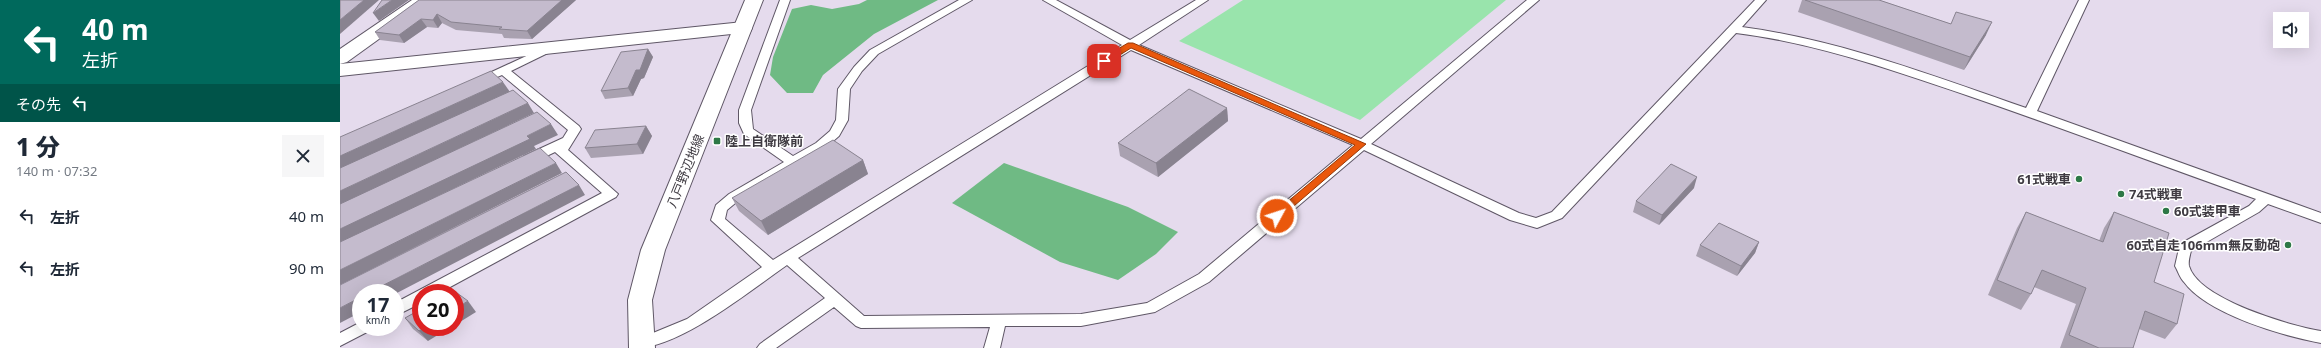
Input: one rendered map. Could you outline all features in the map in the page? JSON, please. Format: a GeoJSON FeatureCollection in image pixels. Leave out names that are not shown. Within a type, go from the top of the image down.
{"type":"FeatureCollection","features":[{"type":"Feature","properties":{"kind":"street"},"geometry":{"type":"LineString","coordinates":[[340,58],[424,0]]}},
{"type":"Feature","properties":{"kind":"street","name":"八戸野辺地線"},"geometry":{"type":"LineString","coordinates":[[641,346],[640,300],[653,250],[754,0]]}},
{"type":"Feature","properties":{"kind":"street"},"geometry":{"type":"LineString","coordinates":[[340,70],[555,46],[743,28]]}},
{"type":"Feature","properties":{"kind":"lane"},"geometry":{"type":"LineString","coordinates":[[785,0],[745,110],[745,124],[748,131],[793,162]]}},
{"type":"Feature","properties":{"kind":"lane"},"geometry":{"type":"LineString","coordinates":[[772,268],[718,220],[720,208],[734,196],[820,146],[835,133],[842,120],[844,89],[858,69],[874,52],[967,0]]}},
{"type":"Feature","properties":{"kind":"lane"},"geometry":{"type":"LineString","coordinates":[[1048,0],[1130,45],[1362,144],[1514,217],[1537,224],[1558,215],[1761,0]]}},
{"type":"Feature","properties":{"kind":"lane"},"geometry":{"type":"LineString","coordinates":[[641,346],[692,323],[788,257],[1202,0]]}},
{"type":"Feature","properties":{"kind":"lane"},"geometry":{"type":"LineString","coordinates":[[788,257],[861,322],[1081,320],[1150,308],[1204,278],[1534,0]]}},
{"type":"Feature","properties":{"kind":"lane"},"geometry":{"type":"LineString","coordinates":[[2030,113],[2084,0]]}},
{"type":"Feature","properties":{"kind":"lane"},"geometry":{"type":"LineString","coordinates":[[1734,29],[1779,36],[1869,58],[2030,113],[2321,218]]}},
{"type":"Feature","properties":{"kind":"lane"},"geometry":{"type":"LineString","coordinates":[[468,86],[555,46]]}},
{"type":"Feature","properties":{"kind":"lane"},"geometry":{"type":"LineString","coordinates":[[445,284],[611,194],[560,150],[575,130],[503,70]]}},
{"type":"Feature","properties":{"kind":"lane"},"geometry":{"type":"LineString","coordinates":[[513,96],[527,90]]}},
{"type":"Feature","properties":{"kind":"lane"},"geometry":{"type":"LineString","coordinates":[[538,118],[552,111]]}},
{"type":"Feature","properties":{"kind":"lane"},"geometry":{"type":"LineString","coordinates":[[518,165],[568,140]]}},
{"type":"Feature","properties":{"kind":"lane"},"geometry":{"type":"LineString","coordinates":[[568,177],[582,170]]}},
{"type":"Feature","properties":{"kind":"lane"},"geometry":{"type":"LineString","coordinates":[[2266,198],[2254,209],[2185,248],[2181,265],[2188,280],[2212,299],[2256,319],[2304,335],[2321,337]]}},
{"type":"Feature","properties":{"kind":"lane"},"geometry":{"type":"LineString","coordinates":[[765,348],[835,299]]}},
{"type":"Feature","properties":{"kind":"lane"},"geometry":{"type":"LineString","coordinates":[[992,348],[999,321]]}},
{"type":"Feature","properties":{"kind":"lane"},"geometry":{"type":"LineString","coordinates":[[340,340],[352,334]]}},
{"type":"Feature","properties":{"kind":"green space"},"geometry":{"type":"Polygon","coordinates":[[[867,0],[938,0],[874,34],[823,75],[813,93],[787,93],[770,75],[773,57],[792,9],[811,5],[832,9],[859,4],[867,0]]]}},
{"type":"Feature","properties":{"kind":"green space"},"geometry":{"type":"Polygon","coordinates":[[[1243,0],[1506,0],[1360,120],[1179,41],[1243,0]]]}},
{"type":"Feature","properties":{"kind":"green space"},"geometry":{"type":"Polygon","coordinates":[[[1004,163],[1128,207],[1178,232],[1156,254],[1118,280],[1060,262],[952,203],[1004,163]]]}},
{"type":"Feature","properties":{"kind":"building"},"geometry":{"type":"Polygon","coordinates":[[[340,0],[364,0],[340,20],[340,0]]]}},
{"type":"Feature","properties":{"kind":"building"},"geometry":{"type":"Polygon","coordinates":[[[382,0],[392,0],[373,13],[382,0]]]}},
{"type":"Feature","properties":{"kind":"building"},"geometry":{"type":"Polygon","coordinates":[[[419,0],[562,0],[527,31],[499,29],[502,27],[451,22],[437,14],[433,20],[421,19],[399,35],[375,32],[419,0]]]}},
{"type":"Feature","properties":{"kind":"building"},"geometry":{"type":"Polygon","coordinates":[[[1805,0],[1879,0],[1951,24],[1956,12],[1992,22],[1970,57],[1805,0]]]}},
{"type":"Feature","properties":{"kind":"building"},"geometry":{"type":"Polygon","coordinates":[[[648,49],[640,70],[636,70],[628,88],[601,91],[621,52],[648,49]]]}},
{"type":"Feature","properties":{"kind":"building"},"geometry":{"type":"Polygon","coordinates":[[[491,71],[503,82],[340,156],[340,137],[491,71]]]}},
{"type":"Feature","properties":{"kind":"building"},"geometry":{"type":"Polygon","coordinates":[[[1189,89],[1227,108],[1156,163],[1118,143],[1189,89]]]}},
{"type":"Feature","properties":{"kind":"building"},"geometry":{"type":"Polygon","coordinates":[[[513,90],[528,103],[340,191],[340,168],[513,90]]]}},
{"type":"Feature","properties":{"kind":"building"},"geometry":{"type":"Polygon","coordinates":[[[537,112],[551,124],[527,136],[530,139],[340,229],[340,204],[537,112]]]}},
{"type":"Feature","properties":{"kind":"building"},"geometry":{"type":"Polygon","coordinates":[[[646,126],[637,144],[585,148],[595,130],[646,126]]]}},
{"type":"Feature","properties":{"kind":"building"},"geometry":{"type":"Polygon","coordinates":[[[833,140],[863,160],[761,221],[732,198],[833,140]]]}},
{"type":"Feature","properties":{"kind":"building"},"geometry":{"type":"Polygon","coordinates":[[[540,148],[556,163],[340,270],[340,242],[540,148]]]}},
{"type":"Feature","properties":{"kind":"building"},"geometry":{"type":"Polygon","coordinates":[[[1671,164],[1697,177],[1662,215],[1636,201],[1671,164]]]}},
{"type":"Feature","properties":{"kind":"building"},"geometry":{"type":"Polygon","coordinates":[[[566,172],[579,185],[386,284],[352,284],[352,302],[340,308],[340,285],[566,172]]]}},
{"type":"Feature","properties":{"kind":"building"},"geometry":{"type":"Polygon","coordinates":[[[2026,212],[2103,242],[2114,212],[2169,233],[2154,282],[2184,294],[2177,324],[2145,311],[2133,348],[2099,348],[2069,335],[2086,288],[2042,270],[2031,294],[1997,280],[2026,212]]]}},
{"type":"Feature","properties":{"kind":"building"},"geometry":{"type":"Polygon","coordinates":[[[1719,223],[1759,242],[1741,266],[1700,245],[1719,223]]]}},
{"type":"Feature","properties":{"kind":"building"},"geometry":{"type":"Polygon","coordinates":[[[464,298],[468,301],[464,303],[464,298]]]}},
{"type":"Feature","properties":{"kind":"building"},"geometry":{"type":"Polygon","coordinates":[[[412,314],[412,324],[405,318],[412,314]]]}},
{"type":"Feature","properties":{"kind":"place","name":"陸上自衛隊前"},"geometry":{"type":"Point","coordinates":[717,141]}},
{"type":"Feature","properties":{"kind":"place","name":"61式戦車"},"geometry":{"type":"Point","coordinates":[2079,179]}},
{"type":"Feature","properties":{"kind":"place","name":"74式戦車"},"geometry":{"type":"Point","coordinates":[2121,194]}},
{"type":"Feature","properties":{"kind":"place","name":"60式装甲車"},"geometry":{"type":"Point","coordinates":[2166,211]}},
{"type":"Feature","properties":{"kind":"place","name":"60式自走106mm無反動砲"},"geometry":{"type":"Point","coordinates":[2288,245]}},
{"type":"Feature","properties":{"kind":"route"},"geometry":{"type":"LineString","coordinates":[[1104,61],[1130,45],[1362,144],[1277,216]]}}]}
